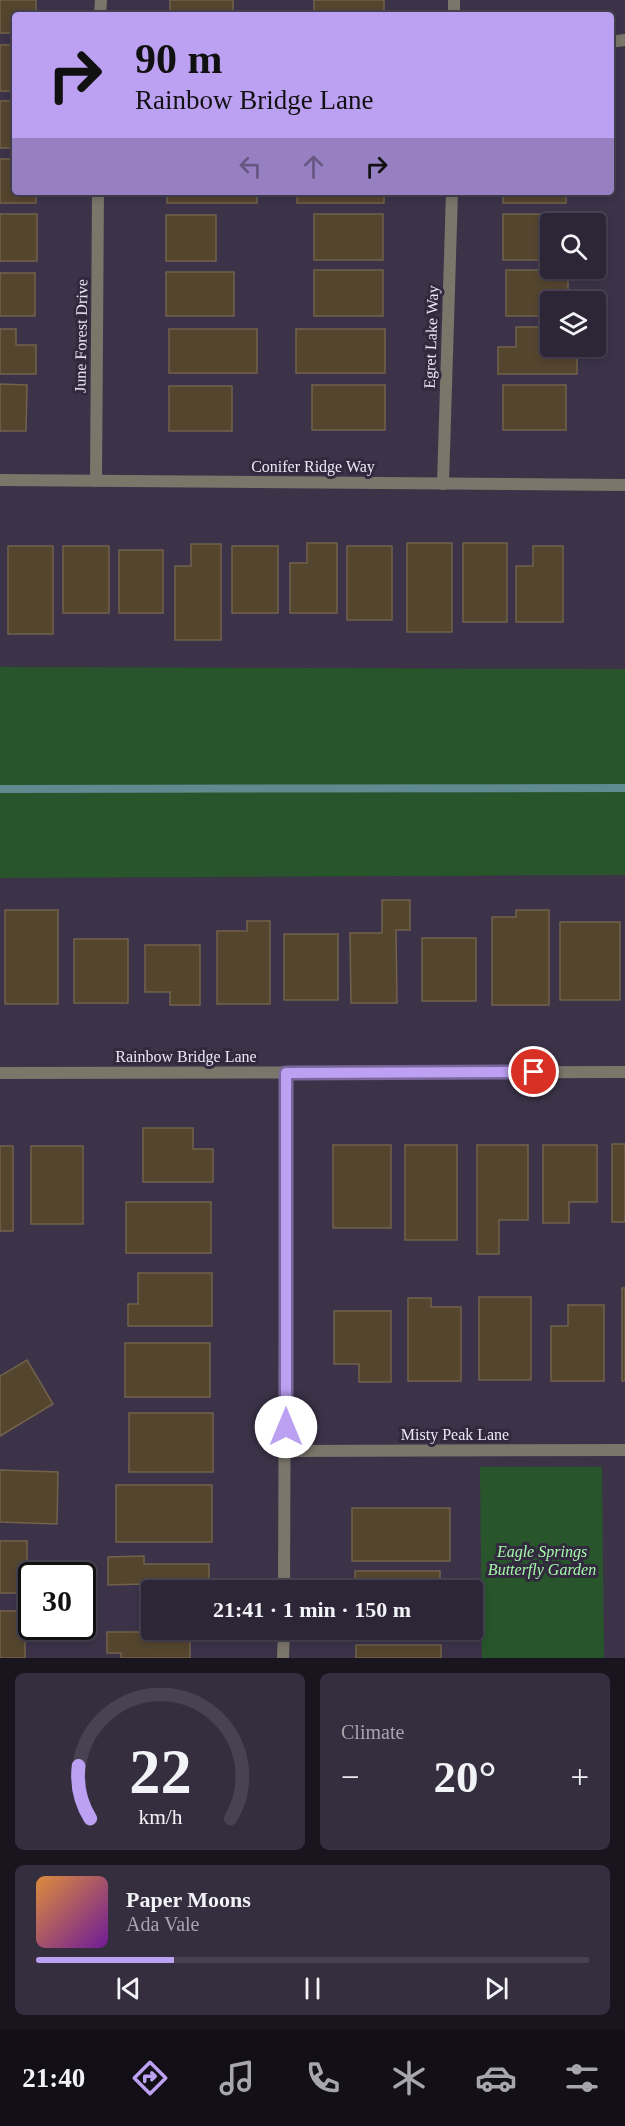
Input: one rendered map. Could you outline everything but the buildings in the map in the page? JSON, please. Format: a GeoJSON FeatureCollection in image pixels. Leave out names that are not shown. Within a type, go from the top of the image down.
{"type":"FeatureCollection","features":[{"type":"Feature","properties":{"kind":"street","name":"June Forest Drive"},"geometry":{"type":"LineString","coordinates":[[96,481],[98,195]]}},
{"type":"Feature","properties":{"kind":"street","name":"Egret Lake Way"},"geometry":{"type":"LineString","coordinates":[[443,484],[452,195]]}},
{"type":"Feature","properties":{"kind":"street","name":"Conifer Ridge Way"},"geometry":{"type":"LineString","coordinates":[[0,480],[625,485]]}},
{"type":"Feature","properties":{"kind":"street","name":"Rainbow Bridge Lane"},"geometry":{"type":"LineString","coordinates":[[0,1073],[625,1072]]}},
{"type":"Feature","properties":{"kind":"street"},"geometry":{"type":"LineString","coordinates":[[284,1580],[286,1073]]}},
{"type":"Feature","properties":{"kind":"street","name":"Misty Peak Lane"},"geometry":{"type":"LineString","coordinates":[[286,1451],[625,1450]]}},
{"type":"Feature","properties":{"kind":"street"},"geometry":{"type":"LineString","coordinates":[[283,1658],[284,1640]]}},
{"type":"Feature","properties":{"kind":"green space"},"geometry":{"type":"Polygon","coordinates":[[[0,667],[625,669],[625,875],[0,878],[0,667]]]}},
{"type":"Feature","properties":{"kind":"green space","name":"Eagle Springs Butterfly Garden"},"geometry":{"type":"Polygon","coordinates":[[[480,1467],[602,1467],[604,1658],[482,1658],[483,1580],[481,1580],[480,1467]]]}},
{"type":"Feature","properties":{"kind":"waterway"},"geometry":{"type":"LineString","coordinates":[[0,789],[625,788]]}},
{"type":"Feature","properties":{"kind":"route"},"geometry":{"type":"LineString","coordinates":[[286,1427],[286,1073],[534,1072]]}}]}
